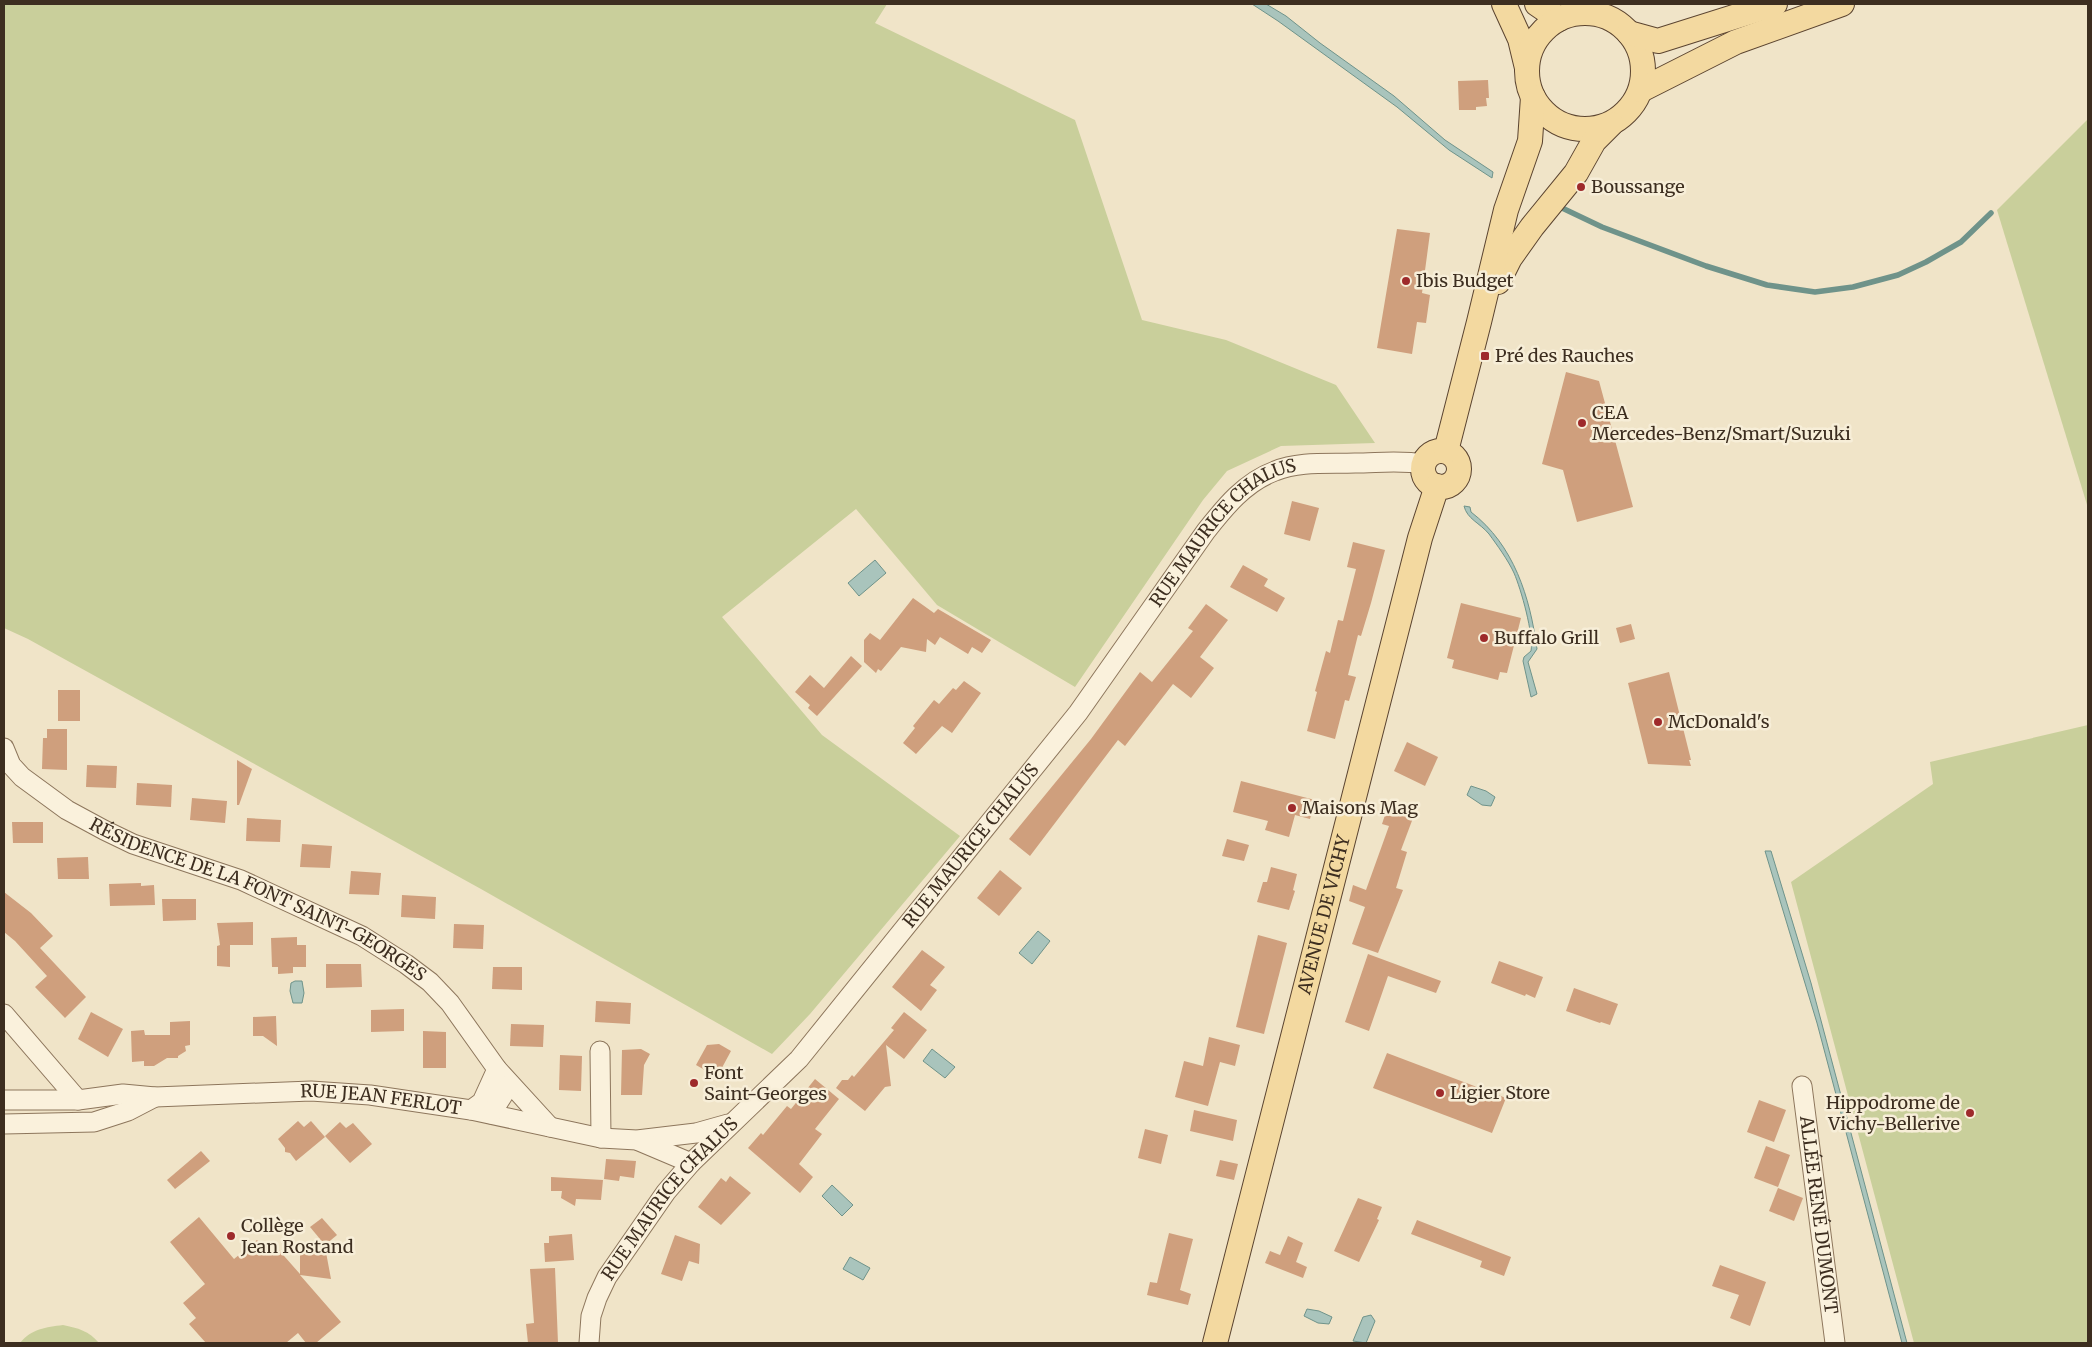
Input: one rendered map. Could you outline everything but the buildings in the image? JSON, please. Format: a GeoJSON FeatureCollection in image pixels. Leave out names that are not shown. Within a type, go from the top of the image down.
{"type":"FeatureCollection","features":[{"type":"Feature","properties":{"kind":"main road"},"geometry":{"type":"LineString","coordinates":[[1504,4],[1520,39],[1527,68],[1528,83],[1533,97],[1541,110],[1553,120],[1566,127],[1589,129],[1611,124]]}},
{"type":"Feature","properties":{"kind":"main road"},"geometry":{"type":"LineString","coordinates":[[1538,4],[1559,19]]}},
{"type":"Feature","properties":{"kind":"main road"},"geometry":{"type":"LineString","coordinates":[[1629,33],[1658,41],[1775,4]]}},
{"type":"Feature","properties":{"kind":"main road"},"geometry":{"type":"LineString","coordinates":[[1641,90],[1736,42],[1842,4]]}},
{"type":"Feature","properties":{"kind":"main road"},"geometry":{"type":"LineString","coordinates":[[1479,322],[1510,258],[1532,227],[1576,174],[1594,141],[1634,104],[1641,90],[1644,75],[1642,60],[1637,46],[1629,33],[1618,23],[1604,16],[1588,13],[1574,14],[1559,19],[1546,28],[1536,39],[1530,52],[1527,68]]}},
{"type":"Feature","properties":{"kind":"main road"},"geometry":{"type":"LineString","coordinates":[[1446,451],[1506,210],[1530,140],[1533,97]]}},
{"type":"Feature","properties":{"kind":"main road"},"geometry":{"type":"LineString","coordinates":[[1439,450],[1446,451],[1457,459],[1459,473],[1451,484],[1437,486],[1425,478],[1424,464],[1426,458],[1432,453],[1439,450]]}},
{"type":"Feature","properties":{"kind":"main road","name":"AVENUE DE VICHY"},"geometry":{"type":"LineString","coordinates":[[1215,1343],[1420,538],[1437,486]]}},
{"type":"Feature","properties":{"kind":"street","name":"RUE MAURICE CHALUS"},"geometry":{"type":"LineString","coordinates":[[590,1343],[591,1316],[607,1277],[666,1192],[691,1163],[799,1059],[1078,713],[1206,531],[1228,504],[1247,487],[1275,471],[1305,464],[1424,464]]}},
{"type":"Feature","properties":{"kind":"street","name":"RÉSIDENCE DE LA FONT SAINT-GEORGES"},"geometry":{"type":"LineString","coordinates":[[4,748],[11,765],[22,777],[67,810],[96,826],[134,844],[241,880],[362,936],[406,964],[430,982],[450,1003],[497,1069],[550,1127]]}},
{"type":"Feature","properties":{"kind":"street"},"geometry":{"type":"LineString","coordinates":[[4,1014],[78,1100]]}},
{"type":"Feature","properties":{"kind":"street"},"geometry":{"type":"LineString","coordinates":[[600,1051],[601,1138]]}},
{"type":"Feature","properties":{"kind":"street"},"geometry":{"type":"LineString","coordinates":[[472,1110],[482,1102],[497,1069]]}},
{"type":"Feature","properties":{"kind":"street"},"geometry":{"type":"LineString","coordinates":[[491,1114],[510,1084]]}},
{"type":"Feature","properties":{"kind":"street","name":"ALLÉE RENÉ DUMONT"},"geometry":{"type":"LineString","coordinates":[[1802,1086],[1836,1343]]}},
{"type":"Feature","properties":{"kind":"street","name":"RUE JEAN FERLOT"},"geometry":{"type":"LineString","coordinates":[[4,1100],[78,1100],[123,1094],[155,1097],[311,1091],[370,1095],[472,1110],[601,1138],[637,1140],[696,1133],[731,1124]]}},
{"type":"Feature","properties":{"kind":"street","name":"RUE JEAN FERLOT"},"geometry":{"type":"LineString","coordinates":[[4,1124],[94,1122],[128,1111],[155,1097]]}},
{"type":"Feature","properties":{"kind":"street","name":"RUE JEAN FERLOT"},"geometry":{"type":"LineString","coordinates":[[637,1140],[691,1163]]}},
{"type":"Feature","properties":{"kind":"green space"},"geometry":{"type":"Polygon","coordinates":[[[4,4],[887,4],[875,23],[1075,120],[1142,320],[1226,340],[1336,385],[1375,443],[1281,446],[1227,471],[1203,500],[1075,687],[937,605],[856,509],[722,617],[822,735],[960,836],[810,1014],[772,1054],[481,889],[28,639],[4,628],[4,4]]]}},
{"type":"Feature","properties":{"kind":"green space"},"geometry":{"type":"Polygon","coordinates":[[[2088,119],[2088,508],[1997,210],[2088,119]]]}},
{"type":"Feature","properties":{"kind":"green space","name":"Hippodrome de Vichy-Bellerive"},"geometry":{"type":"Polygon","coordinates":[[[2088,725],[2088,1343],[1914,1343],[1791,882],[1933,784],[1930,762],[2088,725]]]}},
{"type":"Feature","properties":{"kind":"green space"},"geometry":{"type":"Polygon","coordinates":[[[63,1325],[83,1331],[99,1343],[20,1343],[34,1332],[63,1325]]]}},
{"type":"Feature","properties":{"kind":"water"},"geometry":{"type":"Polygon","coordinates":[[[1252,4],[1266,4],[1286,16],[1394,96],[1445,140],[1493,172],[1492,178],[1449,150],[1397,107],[1252,4]]]}},
{"type":"Feature","properties":{"kind":"water"},"geometry":{"type":"Polygon","coordinates":[[[1464,506],[1470,507],[1471,512],[1486,525],[1509,556],[1518,573],[1530,610],[1537,649],[1528,662],[1537,694],[1531,697],[1523,661],[1524,657],[1531,651],[1531,634],[1517,580],[1509,563],[1489,534],[1474,521],[1464,506]]]}},
{"type":"Feature","properties":{"kind":"water"},"geometry":{"type":"Polygon","coordinates":[[[875,560],[886,573],[859,596],[848,583],[875,560]]]}},
{"type":"Feature","properties":{"kind":"water"},"geometry":{"type":"Polygon","coordinates":[[[1471,786],[1486,791],[1495,797],[1491,806],[1482,805],[1467,795],[1471,786]]]}},
{"type":"Feature","properties":{"kind":"water"},"geometry":{"type":"Polygon","coordinates":[[[1765,851],[1771,851],[1811,983],[1907,1343],[1902,1343],[1817,1023],[1765,851]]]}},
{"type":"Feature","properties":{"kind":"water"},"geometry":{"type":"Polygon","coordinates":[[[1038,931],[1050,941],[1032,964],[1019,953],[1038,931]]]}},
{"type":"Feature","properties":{"kind":"water"},"geometry":{"type":"Polygon","coordinates":[[[302,981],[304,993],[302,1003],[293,1003],[290,991],[291,983],[302,981]]]}},
{"type":"Feature","properties":{"kind":"water"},"geometry":{"type":"Polygon","coordinates":[[[932,1049],[955,1067],[945,1078],[923,1061],[932,1049]]]}},
{"type":"Feature","properties":{"kind":"water"},"geometry":{"type":"Polygon","coordinates":[[[832,1185],[853,1205],[842,1216],[822,1196],[832,1185]]]}},
{"type":"Feature","properties":{"kind":"water"},"geometry":{"type":"Polygon","coordinates":[[[850,1257],[870,1268],[863,1280],[843,1269],[850,1257]]]}},
{"type":"Feature","properties":{"kind":"water"},"geometry":{"type":"Polygon","coordinates":[[[1307,1309],[1319,1311],[1332,1317],[1329,1324],[1318,1323],[1304,1316],[1307,1309]]]}},
{"type":"Feature","properties":{"kind":"water"},"geometry":{"type":"Polygon","coordinates":[[[1371,1315],[1375,1321],[1366,1343],[1353,1341],[1363,1317],[1371,1315]]]}},
{"type":"Feature","properties":{"kind":"waterway"},"geometry":{"type":"LineString","coordinates":[[1560,207],[1602,227],[1706,266],[1767,285],[1815,292],[1853,287],[1898,275],[1961,242],[1991,213]]}},
{"type":"Feature","properties":{"kind":"place","name":"Boussange"},"geometry":{"type":"Point","coordinates":[1581,187]}},
{"type":"Feature","properties":{"kind":"place","name":"Ibis Budget"},"geometry":{"type":"Point","coordinates":[1406,281]}},
{"type":"Feature","properties":{"kind":"place","name":"Pré des Rauches"},"geometry":{"type":"Point","coordinates":[1485,356]}},
{"type":"Feature","properties":{"kind":"place","name":"CEA Mercedes-Benz/Smart/Suzuki"},"geometry":{"type":"Point","coordinates":[1582,423]}},
{"type":"Feature","properties":{"kind":"place","name":"Buffalo Grill"},"geometry":{"type":"Point","coordinates":[1484,638]}},
{"type":"Feature","properties":{"kind":"place","name":"McDonald's"},"geometry":{"type":"Point","coordinates":[1658,722]}},
{"type":"Feature","properties":{"kind":"place","name":"Maisons Mag"},"geometry":{"type":"Point","coordinates":[1292,808]}},
{"type":"Feature","properties":{"kind":"place","name":"Font Saint-Georges"},"geometry":{"type":"Point","coordinates":[694,1083]}},
{"type":"Feature","properties":{"kind":"place","name":"Ligier Store"},"geometry":{"type":"Point","coordinates":[1440,1093]}},
{"type":"Feature","properties":{"kind":"place","name":"Hippodrome de Vichy-Bellerive"},"geometry":{"type":"Point","coordinates":[1970,1113]}},
{"type":"Feature","properties":{"kind":"place","name":"Collège Jean Rostand"},"geometry":{"type":"Point","coordinates":[231,1236]}}]}
